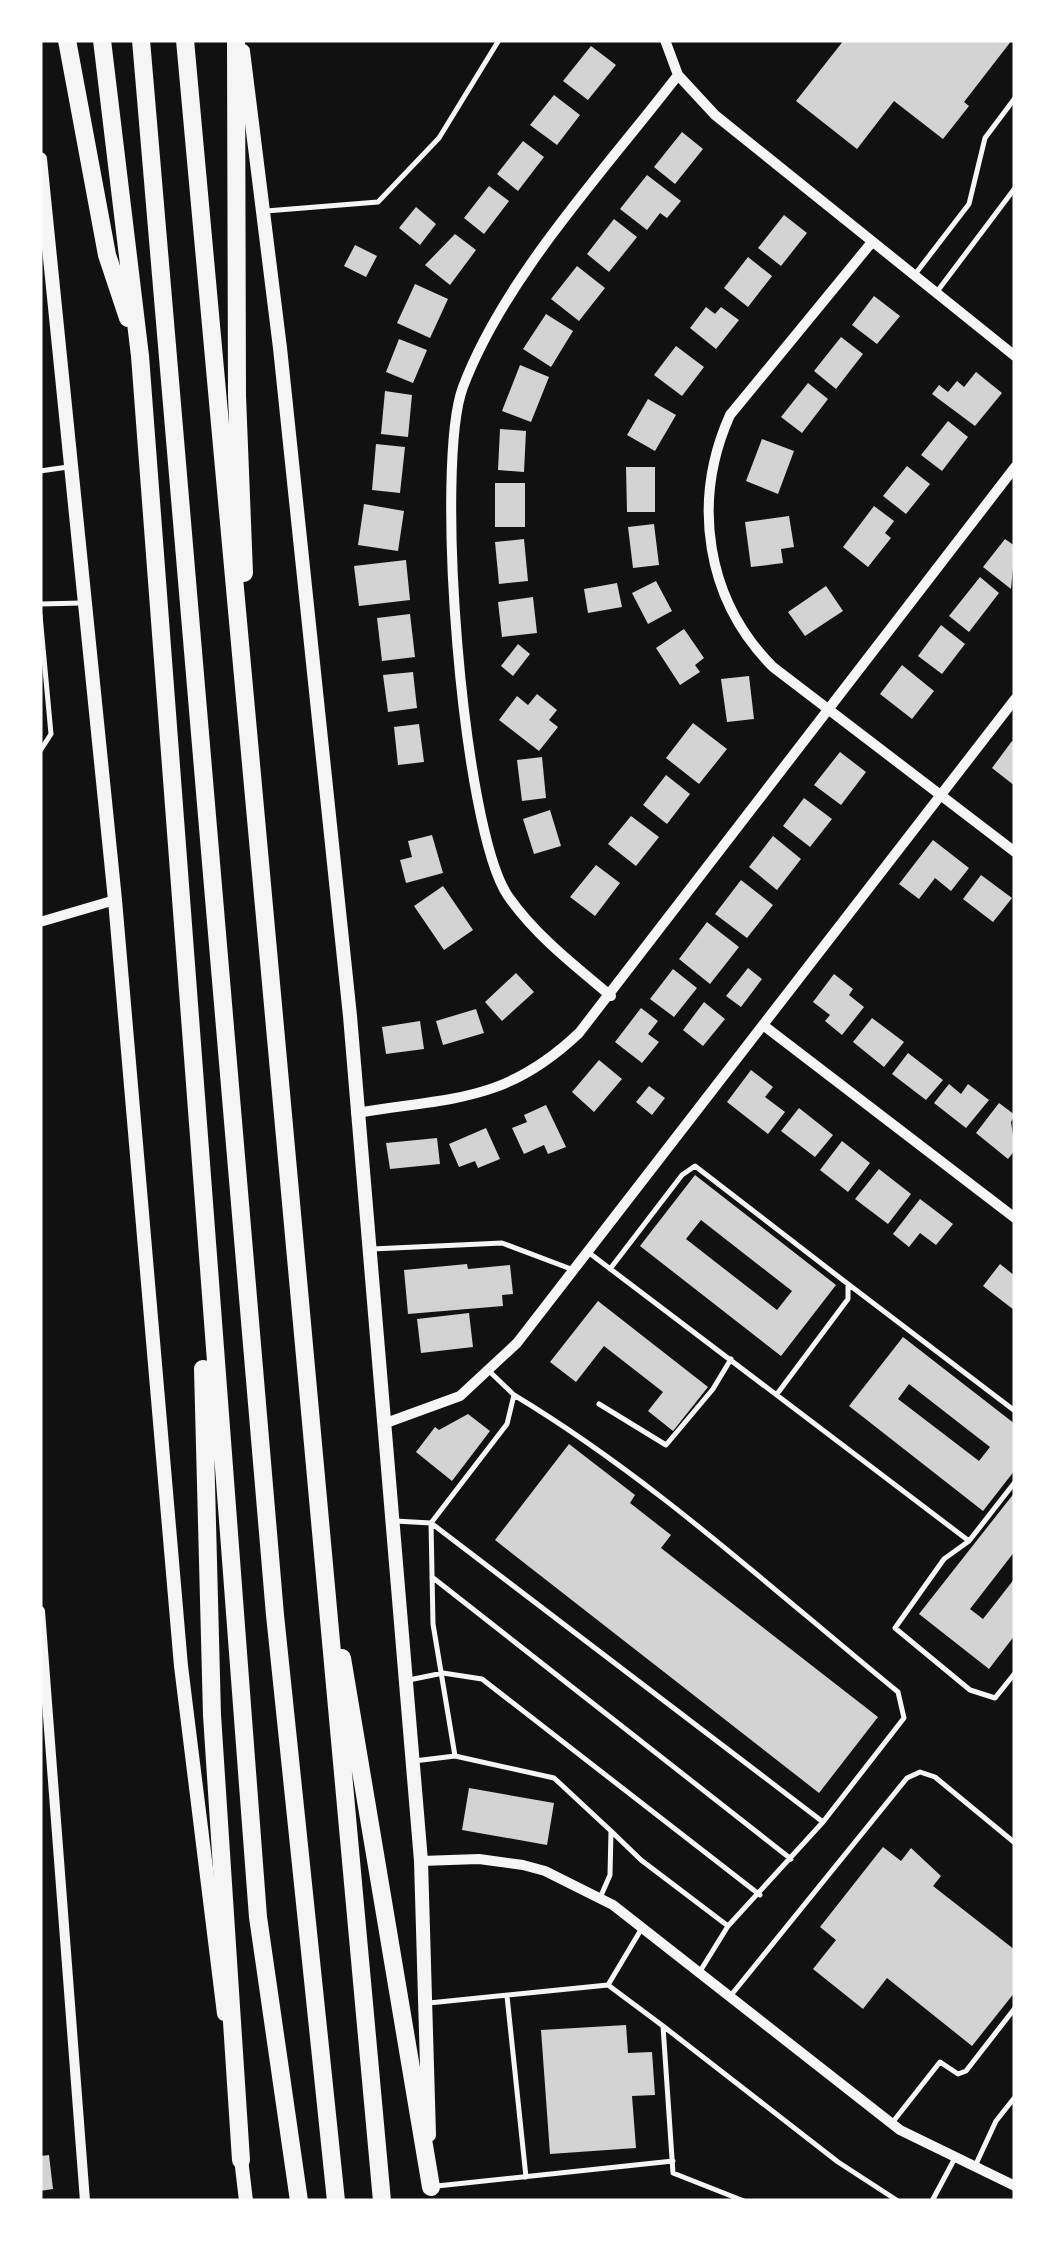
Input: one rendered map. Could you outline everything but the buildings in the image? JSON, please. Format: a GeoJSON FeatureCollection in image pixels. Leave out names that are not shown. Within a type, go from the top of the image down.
{"type":"FeatureCollection","features":[{"type":"Feature","properties":{"kind":"highway"},"geometry":{"type":"LineString","coordinates":[[67,40],[107,255],[140,356]]}},
{"type":"Feature","properties":{"kind":"highway"},"geometry":{"type":"LineString","coordinates":[[102,40],[140,356],[258,1917],[299,2201]]}},
{"type":"Feature","properties":{"kind":"highway"},"geometry":{"type":"LineString","coordinates":[[141,40],[275,1615],[336,2201]]}},
{"type":"Feature","properties":{"kind":"highway"},"geometry":{"type":"LineString","coordinates":[[185,40],[382,2201]]}},
{"type":"Feature","properties":{"kind":"highway"},"geometry":{"type":"LineString","coordinates":[[239,40],[237,396],[253,804]]}},
{"type":"Feature","properties":{"kind":"highway"},"geometry":{"type":"LineString","coordinates":[[199,1173],[212,1715],[242,2160]]}},
{"type":"Feature","properties":{"kind":"highway"},"geometry":{"type":"LineString","coordinates":[[316,1500],[431,2194]]}},
{"type":"Feature","properties":{"kind":"highway"},"geometry":{"type":"LineString","coordinates":[[301,1858],[328,2201]]}},
{"type":"Feature","properties":{"kind":"main road"},"geometry":{"type":"LineString","coordinates":[[239,40],[263,211],[334,861],[386,1424],[421,1861],[431,2194]]}},
{"type":"Feature","properties":{"kind":"main road"},"geometry":{"type":"LineString","coordinates":[[40,159],[116,900],[181,1666],[246,2201]]}},
{"type":"Feature","properties":{"kind":"street"},"geometry":{"type":"LineString","coordinates":[[665,40],[678,74],[716,115],[1015,356]]}},
{"type":"Feature","properties":{"kind":"street"},"geometry":{"type":"LineString","coordinates":[[611,996],[554,948],[507,895],[480,828],[473,795],[456,600],[452,524],[456,418],[462,389],[508,296],[678,74]]}},
{"type":"Feature","properties":{"kind":"street"},"geometry":{"type":"LineString","coordinates":[[872,242],[730,415],[709,488],[714,566],[732,615],[773,667],[1015,852]]}},
{"type":"Feature","properties":{"kind":"street"},"geometry":{"type":"LineString","coordinates":[[356,1112],[490,1092],[520,1080],[554,1057],[611,996],[828,706],[1015,467]]}},
{"type":"Feature","properties":{"kind":"street"},"geometry":{"type":"LineString","coordinates":[[386,1424],[460,1396],[517,1343],[1015,699]]}},
{"type":"Feature","properties":{"kind":"street"},"geometry":{"type":"LineString","coordinates":[[40,922],[116,900]]}},
{"type":"Feature","properties":{"kind":"street"},"geometry":{"type":"LineString","coordinates":[[763,1025],[1015,1218]]}},
{"type":"Feature","properties":{"kind":"street"},"geometry":{"type":"LineString","coordinates":[[40,1611],[45,1724],[85,2201]]}},
{"type":"Feature","properties":{"kind":"street"},"geometry":{"type":"LineString","coordinates":[[421,1861],[479,1858],[522,1866],[544,1871],[599,1898],[892,2123],[1015,2186]]}},
{"type":"Feature","properties":{"kind":"lane"},"geometry":{"type":"LineString","coordinates":[[263,211],[378,202],[439,138],[499,40]]}},
{"type":"Feature","properties":{"kind":"lane"},"geometry":{"type":"LineString","coordinates":[[914,275],[969,204],[985,138],[1015,98]]}},
{"type":"Feature","properties":{"kind":"lane"},"geometry":{"type":"LineString","coordinates":[[936,293],[1015,188]]}},
{"type":"Feature","properties":{"kind":"lane"},"geometry":{"type":"LineString","coordinates":[[40,471],[71,467]]}},
{"type":"Feature","properties":{"kind":"lane"},"geometry":{"type":"LineString","coordinates":[[40,604],[85,603]]}},
{"type":"Feature","properties":{"kind":"lane"},"geometry":{"type":"LineString","coordinates":[[40,615],[51,734],[40,751]]}},
{"type":"Feature","properties":{"kind":"lane"},"geometry":{"type":"LineString","coordinates":[[610,1269],[682,1175],[695,1166],[1015,1411]]}},
{"type":"Feature","properties":{"kind":"lane"},"geometry":{"type":"LineString","coordinates":[[369,1250],[502,1243],[574,1270]]}},
{"type":"Feature","properties":{"kind":"lane"},"geometry":{"type":"LineString","coordinates":[[588,1252],[969,1541]]}},
{"type":"Feature","properties":{"kind":"lane"},"geometry":{"type":"LineString","coordinates":[[777,1394],[848,1300],[848,1284]]}},
{"type":"Feature","properties":{"kind":"lane"},"geometry":{"type":"LineString","coordinates":[[600,1404],[666,1446],[731,1359]]}},
{"type":"Feature","properties":{"kind":"lane"},"geometry":{"type":"LineString","coordinates":[[488,1370],[514,1394],[557,1421],[667,1504],[898,1692],[904,1718],[823,1822],[728,1926],[699,1973]]}},
{"type":"Feature","properties":{"kind":"lane"},"geometry":{"type":"LineString","coordinates":[[455,1756],[433,1624],[431,1524],[507,1424],[514,1394]]}},
{"type":"Feature","properties":{"kind":"lane"},"geometry":{"type":"LineString","coordinates":[[1015,1482],[969,1541],[944,1559],[895,1628],[970,1690],[995,1698],[1015,1673]]}},
{"type":"Feature","properties":{"kind":"lane"},"geometry":{"type":"LineString","coordinates":[[393,1521],[431,1524],[459,1541],[823,1822]]}},
{"type":"Feature","properties":{"kind":"lane"},"geometry":{"type":"LineString","coordinates":[[432,1577],[791,1859]]}},
{"type":"Feature","properties":{"kind":"lane"},"geometry":{"type":"LineString","coordinates":[[406,1681],[444,1673],[482,1679],[760,1895]]}},
{"type":"Feature","properties":{"kind":"lane"},"geometry":{"type":"LineString","coordinates":[[412,1762],[455,1756],[554,1778],[640,1860],[728,1926]]}},
{"type":"Feature","properties":{"kind":"lane"},"geometry":{"type":"LineString","coordinates":[[730,1996],[907,1778],[920,1772],[935,1778],[1015,1843]]}},
{"type":"Feature","properties":{"kind":"lane"},"geometry":{"type":"LineString","coordinates":[[599,1898],[610,1875],[611,1832]]}},
{"type":"Feature","properties":{"kind":"lane"},"geometry":{"type":"LineString","coordinates":[[608,1985],[642,1928]]}},
{"type":"Feature","properties":{"kind":"lane"},"geometry":{"type":"LineString","coordinates":[[426,2004],[608,1985],[838,2162],[898,2201]]}},
{"type":"Feature","properties":{"kind":"lane"},"geometry":{"type":"LineString","coordinates":[[507,1996],[526,2177]]}},
{"type":"Feature","properties":{"kind":"lane"},"geometry":{"type":"LineString","coordinates":[[892,2123],[940,2062],[958,2074],[966,2071],[1015,2008]]}},
{"type":"Feature","properties":{"kind":"lane"},"geometry":{"type":"LineString","coordinates":[[663,2026],[674,2173],[744,2201]]}},
{"type":"Feature","properties":{"kind":"lane"},"geometry":{"type":"LineString","coordinates":[[975,2167],[996,2121],[1015,2098]]}},
{"type":"Feature","properties":{"kind":"lane"},"geometry":{"type":"LineString","coordinates":[[932,2201],[955,2158]]}},
{"type":"Feature","properties":{"kind":"lane"},"geometry":{"type":"LineString","coordinates":[[431,2194],[526,2177],[673,2161]]}}]}
